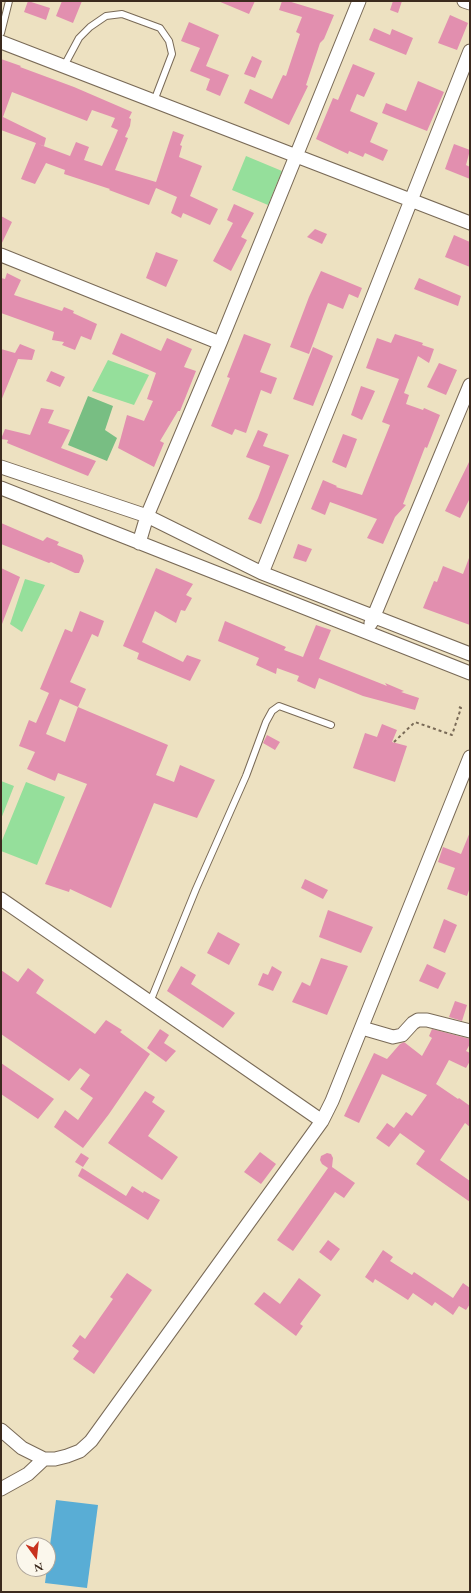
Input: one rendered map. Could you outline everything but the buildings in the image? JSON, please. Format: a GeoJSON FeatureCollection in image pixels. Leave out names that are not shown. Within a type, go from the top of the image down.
{"type":"FeatureCollection","features":[{"type":"Feature","properties":{"kind":"street"},"geometry":{"type":"LineString","coordinates":[[139,543],[147,516],[220,343],[359,1]]}},
{"type":"Feature","properties":{"kind":"street"},"geometry":{"type":"LineString","coordinates":[[464,1],[470,4]]}},
{"type":"Feature","properties":{"kind":"street"},"geometry":{"type":"LineString","coordinates":[[1,42],[470,223]]}},
{"type":"Feature","properties":{"kind":"street"},"geometry":{"type":"LineString","coordinates":[[262,572],[338,385],[410,199],[470,51]]}},
{"type":"Feature","properties":{"kind":"street"},"geometry":{"type":"LineString","coordinates":[[1,255],[220,343]]}},
{"type":"Feature","properties":{"kind":"street"},"geometry":{"type":"LineString","coordinates":[[368,634],[374,616],[470,385]]}},
{"type":"Feature","properties":{"kind":"street"},"geometry":{"type":"LineString","coordinates":[[1,467],[147,516],[262,572],[470,654]]}},
{"type":"Feature","properties":{"kind":"street"},"geometry":{"type":"LineString","coordinates":[[1,488],[470,673]]}},
{"type":"Feature","properties":{"kind":"street"},"geometry":{"type":"LineString","coordinates":[[1,1430],[22,1448],[44,1459],[55,1459],[67,1456],[80,1451],[91,1441],[322,1121],[332,1101],[362,1028],[470,757]]}},
{"type":"Feature","properties":{"kind":"street"},"geometry":{"type":"LineString","coordinates":[[1,899],[322,1121]]}},
{"type":"Feature","properties":{"kind":"street"},"geometry":{"type":"LineString","coordinates":[[362,1028],[393,1037],[402,1035],[413,1023],[418,1020],[427,1020],[470,1031]]}},
{"type":"Feature","properties":{"kind":"street"},"geometry":{"type":"LineString","coordinates":[[1,1489],[28,1474],[44,1459]]}},
{"type":"Feature","properties":{"kind":"lane"},"geometry":{"type":"LineString","coordinates":[[1,33],[9,1]]}},
{"type":"Feature","properties":{"kind":"lane"},"geometry":{"type":"LineString","coordinates":[[64,66],[79,38],[90,27],[106,16],[122,14],[160,28],[169,41],[172,54],[154,101]]}},
{"type":"Feature","properties":{"kind":"lane"},"geometry":{"type":"LineString","coordinates":[[150,1002],[196,889],[246,776],[266,722],[272,711],[279,706],[331,725]]}},
{"type":"Feature","properties":{"kind":"path"},"geometry":{"type":"LineString","coordinates":[[394,742],[415,722],[452,735],[461,708],[459,707]]}},
{"type":"Feature","properties":{"kind":"green space"},"geometry":{"type":"Polygon","coordinates":[[[246,156],[282,171],[268,205],[232,190],[246,156]]]}},
{"type":"Feature","properties":{"kind":"green space"},"geometry":{"type":"Polygon","coordinates":[[[108,360],[149,375],[134,405],[92,391],[108,360]]]}},
{"type":"Feature","properties":{"kind":"green space"},"geometry":{"type":"Polygon","coordinates":[[[88,396],[113,406],[105,430],[117,438],[107,461],[68,445],[88,396]]]}},
{"type":"Feature","properties":{"kind":"green space"},"geometry":{"type":"Polygon","coordinates":[[[25,579],[45,585],[22,632],[10,624],[25,579]]]}},
{"type":"Feature","properties":{"kind":"green space"},"geometry":{"type":"Polygon","coordinates":[[[1,781],[14,786],[1,819],[1,781]]]}},
{"type":"Feature","properties":{"kind":"green space"},"geometry":{"type":"Polygon","coordinates":[[[26,782],[65,797],[37,865],[1,851],[1,843],[26,782]]]}},
{"type":"Feature","properties":{"kind":"water"},"geometry":{"type":"Polygon","coordinates":[[[56,1500],[98,1505],[87,1588],[45,1583],[46,1577],[56,1577],[56,1537],[51,1537],[56,1500]]]}}]}
